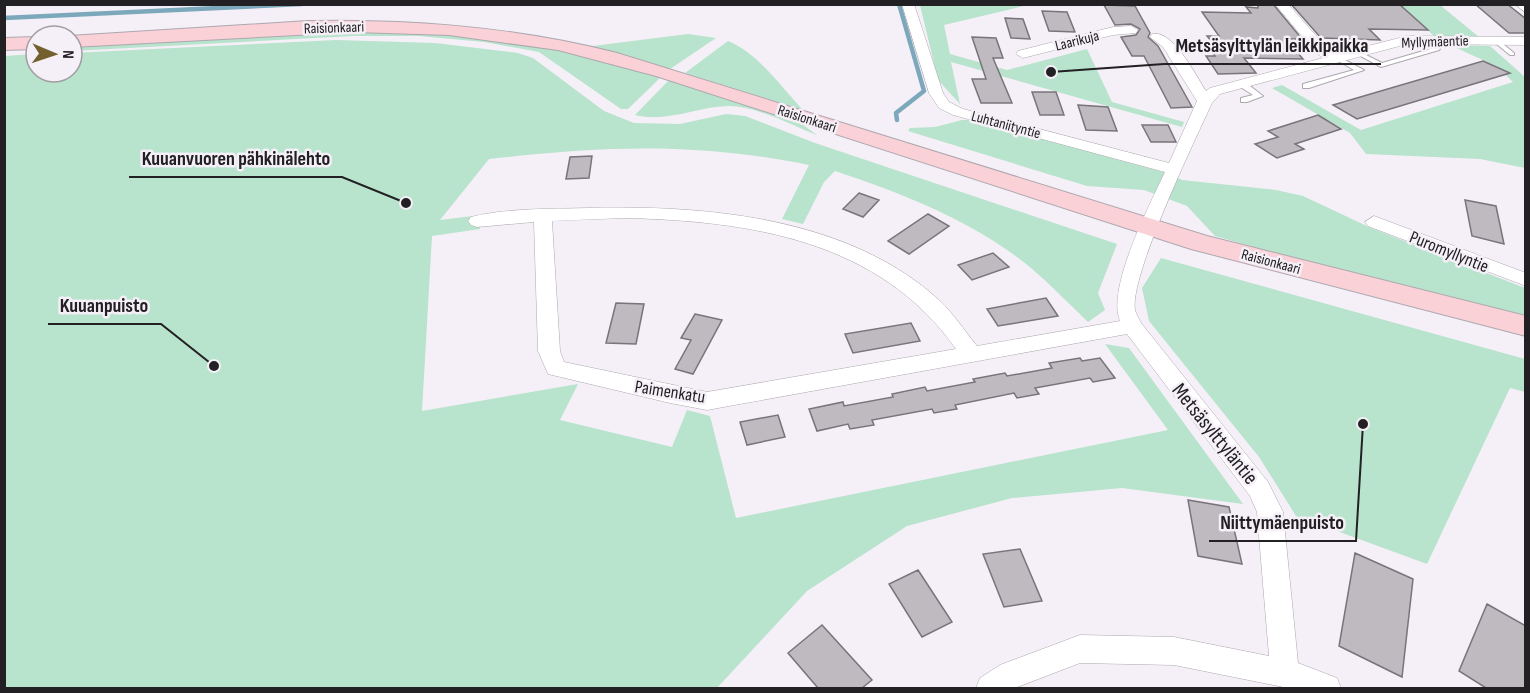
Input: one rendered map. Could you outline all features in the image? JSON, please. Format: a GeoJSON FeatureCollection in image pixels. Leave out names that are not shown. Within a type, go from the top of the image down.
{"type":"FeatureCollection","features":[{"type":"Feature","properties":{"kind":"main road","name":"Raisionkaari"},"geometry":{"type":"LineString","coordinates":[[84,40],[367,27],[449,29],[538,40],[616,57],[1150,228],[1309,273],[1526,326]]}},
{"type":"Feature","properties":{"kind":"main road"},"geometry":{"type":"LineString","coordinates":[[4,45],[24,44]]}},
{"type":"Feature","properties":{"kind":"street","name":"Luhtaniityntie"},"geometry":{"type":"LineString","coordinates":[[908,4],[931,80],[944,105],[958,112],[1174,169]]}},
{"type":"Feature","properties":{"kind":"street"},"geometry":{"type":"LineString","coordinates":[[1281,4],[1320,49],[1336,58]]}},
{"type":"Feature","properties":{"kind":"street"},"geometry":{"type":"LineString","coordinates":[[1521,4],[1526,9]]}},
{"type":"Feature","properties":{"kind":"street","name":"Laarikuja"},"geometry":{"type":"LineString","coordinates":[[1023,54],[1113,31],[1145,28],[1168,44],[1205,101]]}},
{"type":"Feature","properties":{"kind":"street","name":"Myllymäentie"},"geometry":{"type":"LineString","coordinates":[[1205,101],[1215,91],[1407,40],[1526,41]]}},
{"type":"Feature","properties":{"kind":"street"},"geometry":{"type":"LineString","coordinates":[[1150,228],[1205,101]]}},
{"type":"Feature","properties":{"kind":"street"},"geometry":{"type":"LineString","coordinates":[[477,221],[607,212],[728,219],[789,230],[825,242],[888,272],[939,312],[972,355]]}},
{"type":"Feature","properties":{"kind":"street","name":"Paimenkatu"},"geometry":{"type":"LineString","coordinates":[[543,216],[549,351],[556,368],[670,395],[707,401],[1132,326]]}},
{"type":"Feature","properties":{"kind":"street","name":"Puromyllyntie"},"geometry":{"type":"LineString","coordinates":[[1374,222],[1526,280]]}},
{"type":"Feature","properties":{"kind":"street","name":"Metsäsylttyläntie"},"geometry":{"type":"LineString","coordinates":[[1150,228],[1125,296],[1125,310],[1132,326],[1259,489],[1270,512],[1285,674]]}},
{"type":"Feature","properties":{"kind":"street"},"geometry":{"type":"LineString","coordinates":[[990,688],[1010,675],[1080,649],[1174,651],[1285,674],[1327,688]]}},
{"type":"Feature","properties":{"kind":"lane"},"geometry":{"type":"LineString","coordinates":[[1495,40],[1512,54]]}},
{"type":"Feature","properties":{"kind":"lane"},"geometry":{"type":"LineString","coordinates":[[1358,53],[1381,65],[1437,49]]}},
{"type":"Feature","properties":{"kind":"lane"},"geometry":{"type":"LineString","coordinates":[[1306,86],[1360,70],[1336,58]]}},
{"type":"Feature","properties":{"kind":"lane"},"geometry":{"type":"LineString","coordinates":[[1242,84],[1259,96],[1244,100]]}},
{"type":"Feature","properties":{"kind":"green space"},"geometry":{"type":"Polygon","coordinates":[[[920,5],[1028,5],[944,25],[950,54],[1007,70],[1087,49],[1112,102],[1184,122],[1182,127],[951,62],[960,104],[938,80],[920,5]]]}},
{"type":"Feature","properties":{"kind":"green space"},"geometry":{"type":"Polygon","coordinates":[[[1400,5],[1440,5],[1479,37],[1434,36],[1400,5]]]}},
{"type":"Feature","properties":{"kind":"green space"},"geometry":{"type":"Polygon","coordinates":[[[357,31],[441,33],[554,48],[661,77],[628,109],[621,109],[539,52],[484,42],[419,36],[353,36],[84,50],[84,46],[357,31]]]}},
{"type":"Feature","properties":{"kind":"green space"},"geometry":{"type":"Polygon","coordinates":[[[688,34],[716,38],[670,69],[593,46],[688,34]]]}},
{"type":"Feature","properties":{"kind":"green space"},"geometry":{"type":"Polygon","coordinates":[[[336,40],[435,43],[518,53],[533,58],[604,111],[634,123],[680,124],[726,114],[745,116],[815,143],[1117,244],[1098,293],[1105,310],[1088,322],[1031,268],[986,236],[938,210],[835,171],[824,182],[803,224],[782,219],[809,165],[727,153],[649,148],[571,151],[489,159],[440,220],[481,215],[480,229],[432,236],[422,411],[578,384],[560,420],[672,447],[687,410],[710,416],[736,518],[1168,430],[1105,344],[1129,348],[1243,504],[1122,488],[1012,498],[907,526],[807,591],[717,688],[5,688],[4,56],[24,55],[24,84],[84,84],[84,52],[336,40]]]}},
{"type":"Feature","properties":{"kind":"green space"},"geometry":{"type":"Polygon","coordinates":[[[728,41],[739,46],[759,62],[803,110],[685,73],[728,41]]]}},
{"type":"Feature","properties":{"kind":"green space"},"geometry":{"type":"Polygon","coordinates":[[[1450,45],[1490,46],[1525,77],[1525,168],[1480,159],[1366,154],[1350,133],[1272,88],[1282,85],[1361,130],[1513,82],[1496,66],[1450,45]]]}},
{"type":"Feature","properties":{"kind":"green space"},"geometry":{"type":"Polygon","coordinates":[[[669,80],[802,124],[817,135],[762,113],[739,107],[716,107],[658,117],[635,115],[669,80]]]}},
{"type":"Feature","properties":{"kind":"green space"},"geometry":{"type":"Polygon","coordinates":[[[962,120],[975,120],[1170,174],[1182,180],[1276,190],[1303,196],[1371,228],[1525,288],[1525,316],[1343,272],[1215,236],[1187,206],[1144,190],[1087,186],[908,131],[910,128],[935,127],[962,120]]]}},
{"type":"Feature","properties":{"kind":"green space"},"geometry":{"type":"Polygon","coordinates":[[[1161,258],[1525,359],[1525,392],[1510,388],[1427,564],[1296,516],[1259,457],[1149,321],[1142,288],[1161,258]]]}},
{"type":"Feature","properties":{"kind":"building"},"geometry":{"type":"Polygon","coordinates":[[[1258,4],[1273,4],[1302,39],[1286,39],[1303,59],[1244,58],[1256,73],[1218,74],[1206,56],[1215,56],[1205,43],[1213,43],[1207,36],[1219,36],[1202,12],[1251,13],[1246,7],[1258,8],[1258,4]]]}},
{"type":"Feature","properties":{"kind":"building"},"geometry":{"type":"Polygon","coordinates":[[[1291,4],[1399,4],[1428,30],[1369,29],[1380,40],[1321,38],[1291,4]]]}},
{"type":"Feature","properties":{"kind":"building"},"geometry":{"type":"Polygon","coordinates":[[[1475,4],[1507,4],[1526,19],[1526,33],[1509,33],[1475,4]]]}},
{"type":"Feature","properties":{"kind":"building"},"geometry":{"type":"Polygon","coordinates":[[[1104,5],[1135,6],[1150,33],[1148,37],[1158,46],[1192,107],[1171,108],[1144,56],[1132,56],[1121,37],[1136,35],[1140,29],[1131,24],[1115,25],[1104,5]]]}},
{"type":"Feature","properties":{"kind":"building"},"geometry":{"type":"Polygon","coordinates":[[[1042,11],[1067,12],[1075,32],[1049,31],[1042,11]]]}},
{"type":"Feature","properties":{"kind":"building"},"geometry":{"type":"Polygon","coordinates":[[[1005,18],[1023,19],[1030,39],[1011,38],[1005,18]]]}},
{"type":"Feature","properties":{"kind":"building"},"geometry":{"type":"Polygon","coordinates":[[[972,37],[996,38],[1003,58],[993,58],[1012,103],[981,103],[972,79],[986,79],[972,37]]]}},
{"type":"Feature","properties":{"kind":"building"},"geometry":{"type":"Polygon","coordinates":[[[1483,61],[1510,73],[1357,119],[1333,105],[1483,61]]]}},
{"type":"Feature","properties":{"kind":"building"},"geometry":{"type":"Polygon","coordinates":[[[1032,92],[1056,92],[1064,115],[1040,115],[1032,92]]]}},
{"type":"Feature","properties":{"kind":"building"},"geometry":{"type":"Polygon","coordinates":[[[1078,105],[1108,107],[1117,131],[1086,130],[1078,105]]]}},
{"type":"Feature","properties":{"kind":"building"},"geometry":{"type":"Polygon","coordinates":[[[1318,115],[1341,129],[1295,144],[1304,149],[1277,158],[1255,144],[1278,137],[1268,131],[1318,115]]]}},
{"type":"Feature","properties":{"kind":"building"},"geometry":{"type":"Polygon","coordinates":[[[1142,125],[1168,125],[1176,142],[1151,142],[1142,125]]]}},
{"type":"Feature","properties":{"kind":"building"},"geometry":{"type":"Polygon","coordinates":[[[592,156],[589,178],[566,179],[570,157],[592,156]]]}},
{"type":"Feature","properties":{"kind":"building"},"geometry":{"type":"Polygon","coordinates":[[[859,193],[879,200],[863,217],[843,209],[859,193]]]}},
{"type":"Feature","properties":{"kind":"building"},"geometry":{"type":"Polygon","coordinates":[[[1465,200],[1496,206],[1504,244],[1472,236],[1465,200]]]}},
{"type":"Feature","properties":{"kind":"building"},"geometry":{"type":"Polygon","coordinates":[[[928,214],[949,226],[909,254],[888,241],[928,214]]]}},
{"type":"Feature","properties":{"kind":"building"},"geometry":{"type":"Polygon","coordinates":[[[993,253],[1009,267],[972,280],[958,265],[993,253]]]}},
{"type":"Feature","properties":{"kind":"building"},"geometry":{"type":"Polygon","coordinates":[[[1046,298],[1058,316],[998,326],[987,309],[1046,298]]]}},
{"type":"Feature","properties":{"kind":"building"},"geometry":{"type":"Polygon","coordinates":[[[616,303],[644,304],[636,344],[606,343],[616,303]]]}},
{"type":"Feature","properties":{"kind":"building"},"geometry":{"type":"Polygon","coordinates":[[[695,314],[722,320],[693,374],[675,369],[691,340],[681,338],[695,314]]]}},
{"type":"Feature","properties":{"kind":"building"},"geometry":{"type":"Polygon","coordinates":[[[911,323],[920,341],[853,353],[845,334],[911,323]]]}},
{"type":"Feature","properties":{"kind":"building"},"geometry":{"type":"Polygon","coordinates":[[[1080,358],[1082,361],[1100,358],[1115,378],[1093,382],[1090,378],[1035,388],[1039,394],[1017,398],[1014,393],[955,405],[957,409],[934,413],[932,409],[872,420],[874,425],[850,429],[848,424],[817,431],[809,409],[843,402],[844,406],[893,397],[892,394],[925,387],[927,391],[975,382],[973,379],[1005,373],[1007,376],[1052,368],[1049,363],[1080,358]]]}},
{"type":"Feature","properties":{"kind":"building"},"geometry":{"type":"Polygon","coordinates":[[[778,415],[785,437],[747,445],[740,422],[778,415]]]}},
{"type":"Feature","properties":{"kind":"building"},"geometry":{"type":"Polygon","coordinates":[[[1188,500],[1229,507],[1242,564],[1198,556],[1188,500]]]}},
{"type":"Feature","properties":{"kind":"building"},"geometry":{"type":"Polygon","coordinates":[[[1020,549],[1042,601],[1004,607],[983,554],[1020,549]]]}},
{"type":"Feature","properties":{"kind":"building"},"geometry":{"type":"Polygon","coordinates":[[[1355,553],[1413,579],[1402,677],[1339,646],[1355,553]]]}},
{"type":"Feature","properties":{"kind":"building"},"geometry":{"type":"Polygon","coordinates":[[[918,570],[952,622],[922,637],[889,584],[918,570]]]}},
{"type":"Feature","properties":{"kind":"building"},"geometry":{"type":"Polygon","coordinates":[[[1487,604],[1526,626],[1526,688],[1486,688],[1459,671],[1487,604]]]}},
{"type":"Feature","properties":{"kind":"building"},"geometry":{"type":"Polygon","coordinates":[[[822,625],[872,680],[862,688],[818,688],[788,653],[822,625]]]}},
{"type":"Feature","properties":{"kind":"waterway"},"geometry":{"type":"LineString","coordinates":[[4,18],[302,4]]}},
{"type":"Feature","properties":{"kind":"waterway"},"geometry":{"type":"LineString","coordinates":[[897,120],[896,113],[924,91],[899,4]]}},
{"type":"Feature","properties":{"kind":"place","name":"Metsäsylttylän leikkipaikka"},"geometry":{"type":"Point","coordinates":[1051,72]}},
{"type":"Feature","properties":{"kind":"place","name":"Kuuanvuoren pähkinälehto"},"geometry":{"type":"Point","coordinates":[406,203]}},
{"type":"Feature","properties":{"kind":"place","name":"Kuuanpuisto"},"geometry":{"type":"Point","coordinates":[214,366]}},
{"type":"Feature","properties":{"kind":"place","name":"Niittymäenpuisto"},"geometry":{"type":"Point","coordinates":[1363,424]}}]}
